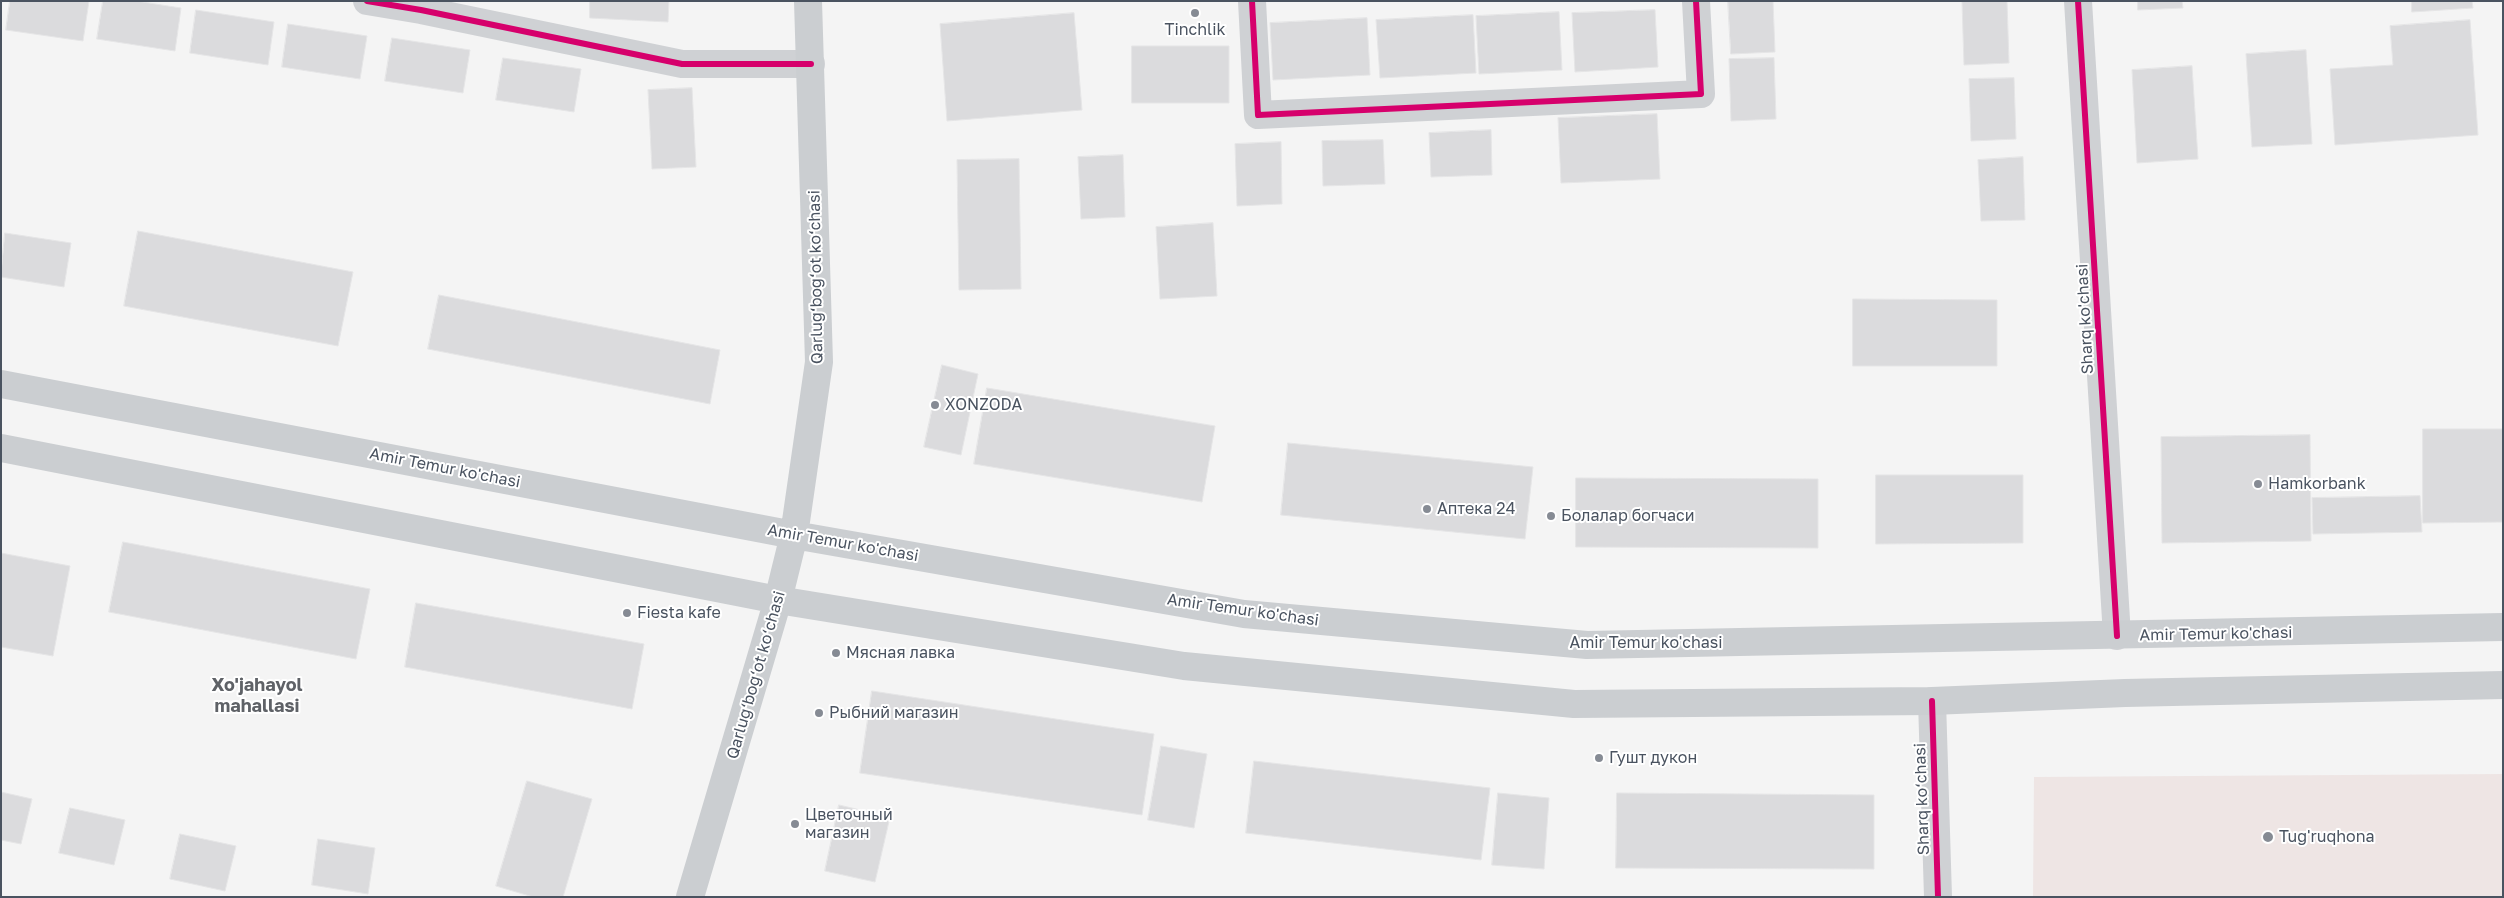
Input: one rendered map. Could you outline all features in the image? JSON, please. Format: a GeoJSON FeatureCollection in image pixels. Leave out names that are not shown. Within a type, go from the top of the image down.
{"type":"FeatureCollection","features":[{"type":"Feature","properties":{"kind":"main road","name":"Qarlug‘bog‘ot ko‘chasi"},"geometry":{"type":"LineString","coordinates":[[690,897],[778,600],[794,535],[819,362],[808,1]]}},
{"type":"Feature","properties":{"kind":"main road","name":"Amir Temur ko'chasi"},"geometry":{"type":"LineString","coordinates":[[1,384],[794,535],[1244,614],[1587,646],[2503,627]]}},
{"type":"Feature","properties":{"kind":"main road"},"geometry":{"type":"LineString","coordinates":[[1,448],[778,600],[1184,666],[1574,704],[1932,701],[2125,693],[2503,685]]}},
{"type":"Feature","properties":{"kind":"street"},"geometry":{"type":"LineString","coordinates":[[367,1],[420,5],[682,64],[811,64]]}},
{"type":"Feature","properties":{"kind":"street"},"geometry":{"type":"LineString","coordinates":[[1252,1],[1258,115],[1701,94],[1696,1]]}},
{"type":"Feature","properties":{"kind":"street","name":"Sharq ko'chasi"},"geometry":{"type":"LineString","coordinates":[[2078,1],[2117,636]]}},
{"type":"Feature","properties":{"kind":"street","name":"Sharq ko‘chasi"},"geometry":{"type":"LineString","coordinates":[[1932,701],[1938,897]]}},
{"type":"Feature","properties":{"kind":"shaded area","name":"Tug'ruqhona"},"geometry":{"type":"Polygon","coordinates":[[[2503,774],[2503,897],[2033,897],[2034,777],[2503,774]]]}},
{"type":"Feature","properties":{"kind":"building"},"geometry":{"type":"Polygon","coordinates":[[[10,1],[89,1],[83,41],[6,30],[10,1]]]}},
{"type":"Feature","properties":{"kind":"building"},"geometry":{"type":"Polygon","coordinates":[[[103,1],[136,1],[181,8],[175,51],[97,39],[103,1]]]}},
{"type":"Feature","properties":{"kind":"building"},"geometry":{"type":"Polygon","coordinates":[[[590,1],[669,1],[668,22],[590,18],[590,1]]]}},
{"type":"Feature","properties":{"kind":"building"},"geometry":{"type":"Polygon","coordinates":[[[1728,1],[1773,1],[1775,52],[1731,54],[1728,1]]]}},
{"type":"Feature","properties":{"kind":"building"},"geometry":{"type":"Polygon","coordinates":[[[2007,1],[2009,63],[1964,65],[1962,2],[2007,1]]]}},
{"type":"Feature","properties":{"kind":"building"},"geometry":{"type":"Polygon","coordinates":[[[2138,1],[2182,1],[2183,8],[2138,10],[2138,1]]]}},
{"type":"Feature","properties":{"kind":"building"},"geometry":{"type":"Polygon","coordinates":[[[2412,1],[2472,1],[2473,8],[2412,12],[2412,1]]]}},
{"type":"Feature","properties":{"kind":"building"},"geometry":{"type":"Polygon","coordinates":[[[196,10],[274,22],[268,65],[190,53],[196,10]]]}},
{"type":"Feature","properties":{"kind":"building"},"geometry":{"type":"Polygon","coordinates":[[[1655,10],[1658,67],[1575,72],[1572,13],[1655,10]]]}},
{"type":"Feature","properties":{"kind":"building"},"geometry":{"type":"Polygon","coordinates":[[[1559,12],[1562,70],[1479,74],[1476,16],[1559,12]]]}},
{"type":"Feature","properties":{"kind":"building"},"geometry":{"type":"Polygon","coordinates":[[[1074,13],[1082,110],[947,121],[940,24],[1074,13]]]}},
{"type":"Feature","properties":{"kind":"building"},"geometry":{"type":"Polygon","coordinates":[[[1473,15],[1476,73],[1380,78],[1376,20],[1473,15]]]}},
{"type":"Feature","properties":{"kind":"building"},"geometry":{"type":"Polygon","coordinates":[[[1367,18],[1370,75],[1273,80],[1270,23],[1367,18]]]}},
{"type":"Feature","properties":{"kind":"building"},"geometry":{"type":"Polygon","coordinates":[[[2470,20],[2478,135],[2335,145],[2330,69],[2393,65],[2390,26],[2470,20]]]}},
{"type":"Feature","properties":{"kind":"building"},"geometry":{"type":"Polygon","coordinates":[[[288,24],[367,36],[360,79],[282,67],[288,24]]]}},
{"type":"Feature","properties":{"kind":"building"},"geometry":{"type":"Polygon","coordinates":[[[392,38],[470,50],[463,93],[385,81],[392,38]]]}},
{"type":"Feature","properties":{"kind":"building"},"geometry":{"type":"Polygon","coordinates":[[[1132,46],[1229,46],[1229,103],[1132,103],[1132,46]]]}},
{"type":"Feature","properties":{"kind":"building"},"geometry":{"type":"Polygon","coordinates":[[[2306,50],[2312,144],[2252,147],[2246,54],[2306,50]]]}},
{"type":"Feature","properties":{"kind":"building"},"geometry":{"type":"Polygon","coordinates":[[[503,58],[581,69],[574,112],[496,100],[503,58]]]}},
{"type":"Feature","properties":{"kind":"building"},"geometry":{"type":"Polygon","coordinates":[[[1774,58],[1776,119],[1731,121],[1729,59],[1774,58]]]}},
{"type":"Feature","properties":{"kind":"building"},"geometry":{"type":"Polygon","coordinates":[[[2192,66],[2198,159],[2137,163],[2132,70],[2192,66]]]}},
{"type":"Feature","properties":{"kind":"building"},"geometry":{"type":"Polygon","coordinates":[[[2014,78],[2016,139],[1971,141],[1969,79],[2014,78]]]}},
{"type":"Feature","properties":{"kind":"building"},"geometry":{"type":"Polygon","coordinates":[[[692,88],[696,167],[652,169],[648,90],[692,88]]]}},
{"type":"Feature","properties":{"kind":"building"},"geometry":{"type":"Polygon","coordinates":[[[1657,114],[1660,179],[1561,183],[1558,118],[1657,114]]]}},
{"type":"Feature","properties":{"kind":"building"},"geometry":{"type":"Polygon","coordinates":[[[1491,130],[1492,175],[1431,177],[1429,133],[1491,130]]]}},
{"type":"Feature","properties":{"kind":"building"},"geometry":{"type":"Polygon","coordinates":[[[1383,140],[1385,184],[1323,186],[1322,141],[1383,140]]]}},
{"type":"Feature","properties":{"kind":"building"},"geometry":{"type":"Polygon","coordinates":[[[1281,142],[1282,204],[1237,206],[1235,144],[1281,142]]]}},
{"type":"Feature","properties":{"kind":"building"},"geometry":{"type":"Polygon","coordinates":[[[1123,155],[1125,217],[1081,219],[1078,157],[1123,155]]]}},
{"type":"Feature","properties":{"kind":"building"},"geometry":{"type":"Polygon","coordinates":[[[2023,157],[2025,220],[1981,221],[1978,160],[2023,157]]]}},
{"type":"Feature","properties":{"kind":"building"},"geometry":{"type":"Polygon","coordinates":[[[1019,159],[1021,289],[959,290],[957,160],[1019,159]]]}},
{"type":"Feature","properties":{"kind":"building"},"geometry":{"type":"Polygon","coordinates":[[[1213,223],[1217,296],[1160,299],[1156,227],[1213,223]]]}},
{"type":"Feature","properties":{"kind":"building"},"geometry":{"type":"Polygon","coordinates":[[[138,231],[353,272],[338,346],[124,306],[138,231]]]}},
{"type":"Feature","properties":{"kind":"building"},"geometry":{"type":"Polygon","coordinates":[[[5,233],[71,243],[64,287],[1,277],[5,233]]]}},
{"type":"Feature","properties":{"kind":"building"},"geometry":{"type":"Polygon","coordinates":[[[439,295],[720,350],[710,404],[428,349],[439,295]]]}},
{"type":"Feature","properties":{"kind":"building"},"geometry":{"type":"Polygon","coordinates":[[[1853,299],[1997,300],[1997,366],[1853,366],[1853,299]]]}},
{"type":"Feature","properties":{"kind":"building"},"geometry":{"type":"Polygon","coordinates":[[[942,365],[978,374],[961,455],[924,447],[942,365]]]}},
{"type":"Feature","properties":{"kind":"building"},"geometry":{"type":"Polygon","coordinates":[[[987,388],[1215,426],[1202,502],[974,464],[987,388]]]}},
{"type":"Feature","properties":{"kind":"building"},"geometry":{"type":"Polygon","coordinates":[[[2423,429],[2503,429],[2503,522],[2423,523],[2423,429]]]}},
{"type":"Feature","properties":{"kind":"building"},"geometry":{"type":"Polygon","coordinates":[[[2310,435],[2311,541],[2162,543],[2161,437],[2310,435]]]}},
{"type":"Feature","properties":{"kind":"building"},"geometry":{"type":"Polygon","coordinates":[[[1288,443],[1533,467],[1525,539],[1281,515],[1288,443]]]}},
{"type":"Feature","properties":{"kind":"building"},"geometry":{"type":"Polygon","coordinates":[[[1876,475],[2023,475],[2023,543],[1876,544],[1876,475]]]}},
{"type":"Feature","properties":{"kind":"building"},"geometry":{"type":"Polygon","coordinates":[[[1576,478],[1818,479],[1818,548],[1576,547],[1576,478]]]}},
{"type":"Feature","properties":{"kind":"building"},"geometry":{"type":"Polygon","coordinates":[[[2420,496],[2422,532],[2313,534],[2312,498],[2420,496]]]}},
{"type":"Feature","properties":{"kind":"building"},"geometry":{"type":"Polygon","coordinates":[[[123,542],[370,589],[356,659],[109,612],[123,542]]]}},
{"type":"Feature","properties":{"kind":"building"},"geometry":{"type":"Polygon","coordinates":[[[1,553],[70,566],[53,656],[1,647],[1,553]]]}},
{"type":"Feature","properties":{"kind":"building"},"geometry":{"type":"Polygon","coordinates":[[[416,603],[644,644],[632,709],[405,667],[416,603]]]}},
{"type":"Feature","properties":{"kind":"building"},"geometry":{"type":"Polygon","coordinates":[[[872,691],[1154,734],[1142,815],[860,773],[872,691]]]}},
{"type":"Feature","properties":{"kind":"building"},"geometry":{"type":"Polygon","coordinates":[[[1161,746],[1207,754],[1194,828],[1148,820],[1161,746]]]}},
{"type":"Feature","properties":{"kind":"building"},"geometry":{"type":"Polygon","coordinates":[[[1254,761],[1490,788],[1481,860],[1246,833],[1254,761]]]}},
{"type":"Feature","properties":{"kind":"building"},"geometry":{"type":"Polygon","coordinates":[[[527,781],[592,799],[563,897],[533,897],[496,886],[527,781]]]}},
{"type":"Feature","properties":{"kind":"building"},"geometry":{"type":"Polygon","coordinates":[[[1,792],[32,799],[21,844],[1,840],[1,792]]]}},
{"type":"Feature","properties":{"kind":"building"},"geometry":{"type":"Polygon","coordinates":[[[1498,793],[1549,798],[1544,869],[1492,865],[1498,793]]]}},
{"type":"Feature","properties":{"kind":"building"},"geometry":{"type":"Polygon","coordinates":[[[1617,793],[1874,795],[1874,869],[1616,868],[1617,793]]]}},
{"type":"Feature","properties":{"kind":"building"},"geometry":{"type":"Polygon","coordinates":[[[839,805],[890,817],[875,882],[825,871],[839,805]]]}},
{"type":"Feature","properties":{"kind":"building"},"geometry":{"type":"Polygon","coordinates":[[[70,808],[125,820],[114,865],[59,853],[70,808]]]}},
{"type":"Feature","properties":{"kind":"building"},"geometry":{"type":"Polygon","coordinates":[[[180,834],[236,846],[225,891],[170,879],[180,834]]]}},
{"type":"Feature","properties":{"kind":"building"},"geometry":{"type":"Polygon","coordinates":[[[318,839],[375,848],[368,894],[312,885],[318,839]]]}},
{"type":"Feature","properties":{"kind":"cycle path"},"geometry":{"type":"LineString","coordinates":[[367,1],[421,10],[682,64],[811,64]]}},
{"type":"Feature","properties":{"kind":"cycle path"},"geometry":{"type":"LineString","coordinates":[[1252,1],[1258,115],[1701,94],[1696,1]]}},
{"type":"Feature","properties":{"kind":"cycle path"},"geometry":{"type":"LineString","coordinates":[[2078,1],[2117,636]]}},
{"type":"Feature","properties":{"kind":"cycle path"},"geometry":{"type":"LineString","coordinates":[[1932,701],[1938,897]]}},
{"type":"Feature","properties":{"kind":"place","name":"Tinchlik"},"geometry":{"type":"Point","coordinates":[1195,13]}},
{"type":"Feature","properties":{"kind":"place","name":"XONZODA"},"geometry":{"type":"Point","coordinates":[935,405]}},
{"type":"Feature","properties":{"kind":"place","name":"Hamkorbank"},"geometry":{"type":"Point","coordinates":[2258,484]}},
{"type":"Feature","properties":{"kind":"place","name":"Аптека 24"},"geometry":{"type":"Point","coordinates":[1427,509]}},
{"type":"Feature","properties":{"kind":"place","name":"Болалар богчаси"},"geometry":{"type":"Point","coordinates":[1551,516]}},
{"type":"Feature","properties":{"kind":"place","name":"Fiesta kafe"},"geometry":{"type":"Point","coordinates":[627,613]}},
{"type":"Feature","properties":{"kind":"place","name":"Мясная лавка"},"geometry":{"type":"Point","coordinates":[836,653]}},
{"type":"Feature","properties":{"kind":"place","name":"Рыбний магазин"},"geometry":{"type":"Point","coordinates":[819,713]}},
{"type":"Feature","properties":{"kind":"place","name":"Гушт дукон"},"geometry":{"type":"Point","coordinates":[1599,758]}},
{"type":"Feature","properties":{"kind":"place","name":"Цветочный магазин"},"geometry":{"type":"Point","coordinates":[795,824]}},
{"type":"Feature","properties":{"kind":"place","name":"Tug'ruqhona"},"geometry":{"type":"Point","coordinates":[2268,837]}},
{"type":"Feature","properties":{"kind":"district","name":"Xo'jahayol mahallasi"},"geometry":{"type":"Point","coordinates":[257,695]}}]}
